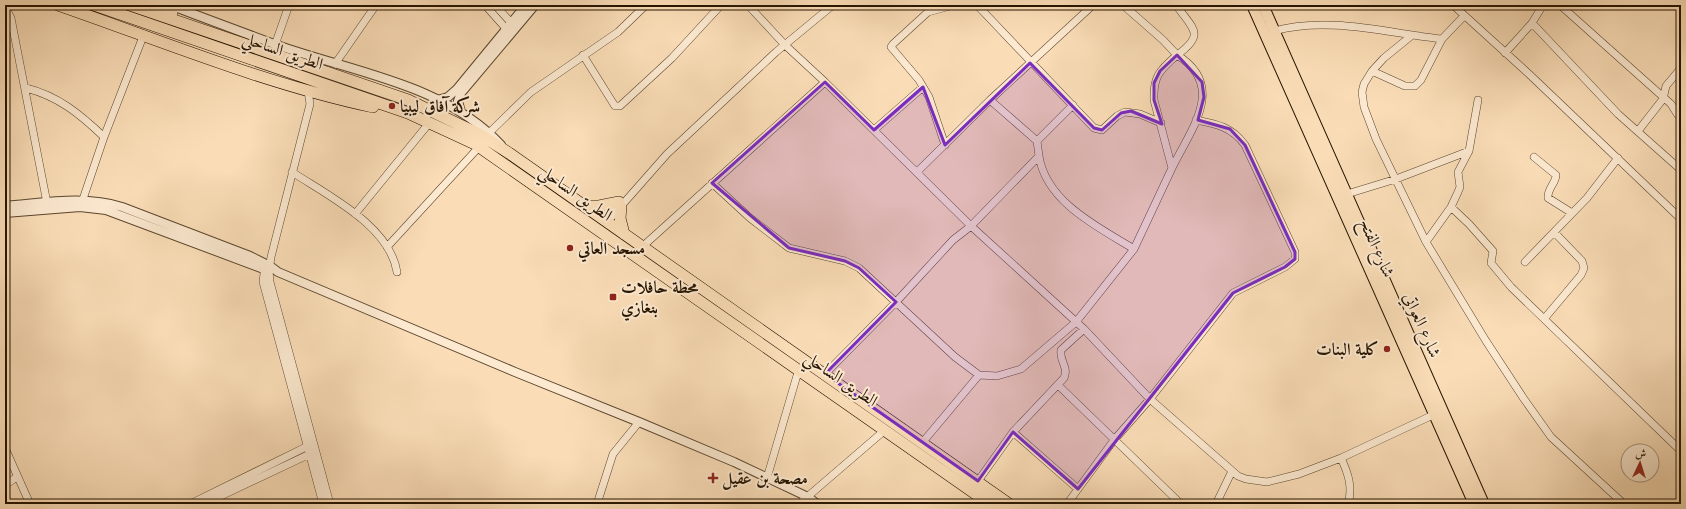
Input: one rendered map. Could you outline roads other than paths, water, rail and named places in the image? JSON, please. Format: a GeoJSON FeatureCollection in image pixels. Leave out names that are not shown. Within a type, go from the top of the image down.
{"type":"FeatureCollection","features":[{"type":"Feature","properties":{"kind":"highway"},"geometry":{"type":"LineString","coordinates":[[58,5],[308,91],[408,113]]}},
{"type":"Feature","properties":{"kind":"highway","name":"الطريق الساحلي"},"geometry":{"type":"LineString","coordinates":[[94,5],[408,113],[430,122],[478,147],[798,372],[885,430],[990,504]]}},
{"type":"Feature","properties":{"kind":"highway","name":"الطريق الساحلي"},"geometry":{"type":"LineString","coordinates":[[130,5],[408,100],[479,134],[509,153],[1009,504]]}},
{"type":"Feature","properties":{"kind":"highway"},"geometry":{"type":"LineString","coordinates":[[156,5],[217,34]]}},
{"type":"Feature","properties":{"kind":"highway"},"geometry":{"type":"LineString","coordinates":[[584,206],[599,206],[623,202],[620,218],[624,234]]}},
{"type":"Feature","properties":{"kind":"main road","name":"شارع الفتح"},"geometry":{"type":"LineString","coordinates":[[1252,5],[1433,415],[1468,479],[1474,504]]}},
{"type":"Feature","properties":{"kind":"main road","name":"شارع العواتي"},"geometry":{"type":"LineString","coordinates":[[1262,5],[1388,286],[1468,479],[1484,504]]}},
{"type":"Feature","properties":{"kind":"main road"},"geometry":{"type":"LineString","coordinates":[[1378,290],[1388,286]]}},
{"type":"Feature","properties":{"kind":"street"},"geometry":{"type":"LineString","coordinates":[[170,5],[242,33],[408,88],[437,100],[461,112],[490,132],[509,153]]}},
{"type":"Feature","properties":{"kind":"street"},"geometry":{"type":"LineString","coordinates":[[274,44],[285,5]]}},
{"type":"Feature","properties":{"kind":"street"},"geometry":{"type":"LineString","coordinates":[[274,44],[289,5]]}},
{"type":"Feature","properties":{"kind":"street"},"geometry":{"type":"LineString","coordinates":[[335,64],[376,5]]}},
{"type":"Feature","properties":{"kind":"street"},"geometry":{"type":"LineString","coordinates":[[485,5],[511,29]]}},
{"type":"Feature","properties":{"kind":"street"},"geometry":{"type":"LineString","coordinates":[[495,5],[511,29]]}},
{"type":"Feature","properties":{"kind":"street"},"geometry":{"type":"LineString","coordinates":[[461,112],[458,102],[461,93],[511,29],[526,5]]}},
{"type":"Feature","properties":{"kind":"street"},"geometry":{"type":"LineString","coordinates":[[437,100],[446,99],[453,93],[535,5]]}},
{"type":"Feature","properties":{"kind":"street"},"geometry":{"type":"LineString","coordinates":[[490,132],[531,92],[618,32],[646,5]]}},
{"type":"Feature","properties":{"kind":"street"},"geometry":{"type":"LineString","coordinates":[[583,55],[615,106],[620,106],[672,58],[721,5]]}},
{"type":"Feature","properties":{"kind":"street"},"geometry":{"type":"LineString","coordinates":[[748,5],[785,45],[825,82],[971,226],[1084,328],[1150,399],[1232,471],[1246,479],[1268,482],[1299,474],[1341,458],[1433,415]]}},
{"type":"Feature","properties":{"kind":"street"},"geometry":{"type":"LineString","coordinates":[[604,220],[623,202],[667,154],[785,45],[833,5]]}},
{"type":"Feature","properties":{"kind":"street"},"geometry":{"type":"LineString","coordinates":[[945,145],[929,97],[924,87],[892,50],[893,44],[928,12],[954,5]]}},
{"type":"Feature","properties":{"kind":"street"},"geometry":{"type":"LineString","coordinates":[[977,5],[1030,63],[1073,105],[1089,124],[1098,130],[1105,128],[1121,113],[1131,111],[1161,123]]}},
{"type":"Feature","properties":{"kind":"street"},"geometry":{"type":"LineString","coordinates":[[917,172],[990,100],[1093,5]]}},
{"type":"Feature","properties":{"kind":"street"},"geometry":{"type":"LineString","coordinates":[[712,183],[750,218],[789,248],[845,261],[859,268],[955,357],[979,375],[997,376],[1021,369],[1076,322],[1134,249],[1196,120],[1204,97],[1202,82],[1189,65],[1123,5]]}},
{"type":"Feature","properties":{"kind":"street"},"geometry":{"type":"LineString","coordinates":[[1172,168],[1154,100],[1154,83],[1160,71],[1177,55],[1191,45],[1195,35],[1194,29],[1176,5]]}},
{"type":"Feature","properties":{"kind":"street"},"geometry":{"type":"LineString","coordinates":[[1453,5],[1618,158],[1681,219]]}},
{"type":"Feature","properties":{"kind":"street"},"geometry":{"type":"LineString","coordinates":[[1505,52],[1532,23],[1543,5]]}},
{"type":"Feature","properties":{"kind":"street"},"geometry":{"type":"LineString","coordinates":[[1560,5],[1663,99],[1671,104],[1678,115],[1681,112]]}},
{"type":"Feature","properties":{"kind":"street"},"geometry":{"type":"LineString","coordinates":[[5,8],[11,18],[26,88],[47,203]]}},
{"type":"Feature","properties":{"kind":"street"},"geometry":{"type":"LineString","coordinates":[[1372,70],[1405,86],[1415,86],[1424,74],[1442,39],[1464,16]]}},
{"type":"Feature","properties":{"kind":"street"},"geometry":{"type":"LineString","coordinates":[[1532,23],[1618,114],[1681,170]]}},
{"type":"Feature","properties":{"kind":"street"},"geometry":{"type":"LineString","coordinates":[[1274,31],[1307,24],[1345,26],[1442,39]]}},
{"type":"Feature","properties":{"kind":"street"},"geometry":{"type":"LineString","coordinates":[[81,204],[104,137],[144,34]]}},
{"type":"Feature","properties":{"kind":"street"},"geometry":{"type":"LineString","coordinates":[[1411,36],[1372,70],[1364,84],[1362,92],[1364,107],[1376,139],[1426,242],[1486,341],[1551,437],[1624,504]]}},
{"type":"Feature","properties":{"kind":"street"},"geometry":{"type":"LineString","coordinates":[[1638,131],[1663,99],[1666,86],[1681,68]]}},
{"type":"Feature","properties":{"kind":"street"},"geometry":{"type":"LineString","coordinates":[[642,247],[825,82]]}},
{"type":"Feature","properties":{"kind":"street"},"geometry":{"type":"LineString","coordinates":[[874,130],[924,87]]}},
{"type":"Feature","properties":{"kind":"street"},"geometry":{"type":"LineString","coordinates":[[26,88],[47,95],[68,105],[104,137]]}},
{"type":"Feature","properties":{"kind":"street"},"geometry":{"type":"LineString","coordinates":[[308,91],[310,104],[271,257],[263,282],[311,449],[323,504]]}},
{"type":"Feature","properties":{"kind":"street"},"geometry":{"type":"LineString","coordinates":[[990,100],[1037,140],[1042,171],[1053,188],[1071,208],[1134,249]]}},
{"type":"Feature","properties":{"kind":"street"},"geometry":{"type":"LineString","coordinates":[[1426,242],[1451,207],[1460,186],[1458,177],[1459,168],[1468,151],[1478,100]]}},
{"type":"Feature","properties":{"kind":"street"},"geometry":{"type":"LineString","coordinates":[[1037,140],[1073,105]]}},
{"type":"Feature","properties":{"kind":"street"},"geometry":{"type":"LineString","coordinates":[[1067,504],[1114,440],[1150,399],[1233,293],[1285,267],[1295,259],[1295,252],[1245,145],[1238,135],[1230,129],[1216,124],[1196,120]]}},
{"type":"Feature","properties":{"kind":"street"},"geometry":{"type":"LineString","coordinates":[[355,214],[430,122]]}},
{"type":"Feature","properties":{"kind":"street"},"geometry":{"type":"LineString","coordinates":[[387,247],[478,147]]}},
{"type":"Feature","properties":{"kind":"street"},"geometry":{"type":"LineString","coordinates":[[1347,194],[1396,179],[1468,151]]}},
{"type":"Feature","properties":{"kind":"street"},"geometry":{"type":"LineString","coordinates":[[825,374],[896,302],[953,240],[971,226],[1039,156]]}},
{"type":"Feature","properties":{"kind":"street"},"geometry":{"type":"LineString","coordinates":[[1534,157],[1556,175],[1556,179],[1547,194],[1548,198],[1572,213]]}},
{"type":"Feature","properties":{"kind":"street"},"geometry":{"type":"LineString","coordinates":[[1525,262],[1572,213],[1618,158]]}},
{"type":"Feature","properties":{"kind":"street"},"geometry":{"type":"LineString","coordinates":[[292,172],[364,221],[387,247],[395,262],[397,272]]}},
{"type":"Feature","properties":{"kind":"street"},"geometry":{"type":"LineString","coordinates":[[5,213],[105,202],[122,207],[229,248],[278,272],[514,372],[639,422],[767,478],[808,497],[817,504]]}},
{"type":"Feature","properties":{"kind":"street"},"geometry":{"type":"LineString","coordinates":[[5,206],[47,203],[81,204]]}},
{"type":"Feature","properties":{"kind":"street"},"geometry":{"type":"LineString","coordinates":[[1451,207],[1490,247],[1494,253],[1491,263],[1511,287],[1681,451]]}},
{"type":"Feature","properties":{"kind":"street"},"geometry":{"type":"LineString","coordinates":[[1544,319],[1581,275],[1584,268],[1582,261],[1554,232]]}},
{"type":"Feature","properties":{"kind":"street"},"geometry":{"type":"LineString","coordinates":[[978,482],[1013,432],[1058,385],[1066,373],[1061,350],[1084,328]]}},
{"type":"Feature","properties":{"kind":"street"},"geometry":{"type":"LineString","coordinates":[[767,478],[798,372]]}},
{"type":"Feature","properties":{"kind":"street"},"geometry":{"type":"LineString","coordinates":[[922,443],[979,375]]}},
{"type":"Feature","properties":{"kind":"street"},"geometry":{"type":"LineString","coordinates":[[1058,385],[1181,504]]}},
{"type":"Feature","properties":{"kind":"street"},"geometry":{"type":"LineString","coordinates":[[597,504],[613,454],[639,422]]}},
{"type":"Feature","properties":{"kind":"street"},"geometry":{"type":"LineString","coordinates":[[799,504],[885,430]]}},
{"type":"Feature","properties":{"kind":"street"},"geometry":{"type":"LineString","coordinates":[[1013,432],[1078,489]]}},
{"type":"Feature","properties":{"kind":"street"},"geometry":{"type":"LineString","coordinates":[[5,448],[30,504]]}},
{"type":"Feature","properties":{"kind":"street"},"geometry":{"type":"LineString","coordinates":[[190,504],[206,501],[311,449]]}},
{"type":"Feature","properties":{"kind":"street"},"geometry":{"type":"LineString","coordinates":[[311,449],[330,504]]}},
{"type":"Feature","properties":{"kind":"street"},"geometry":{"type":"LineString","coordinates":[[1341,458],[1347,470],[1350,484],[1351,495],[1348,504]]}},
{"type":"Feature","properties":{"kind":"street"},"geometry":{"type":"LineString","coordinates":[[1216,504],[1232,471]]}},
{"type":"Feature","properties":{"kind":"street"},"geometry":{"type":"LineString","coordinates":[[5,485],[18,477]]}},
{"type":"Feature","properties":{"kind":"place","name":"شركة آفاق ليبيا"},"geometry":{"type":"Point","coordinates":[392,106]}},
{"type":"Feature","properties":{"kind":"place","name":"مسجد العاتي"},"geometry":{"type":"Point","coordinates":[570,248]}},
{"type":"Feature","properties":{"kind":"place","name":"محطة حافلات بنغازي"},"geometry":{"type":"Point","coordinates":[613,297]}},
{"type":"Feature","properties":{"kind":"place","name":"كلية البنات"},"geometry":{"type":"Point","coordinates":[1387,349]}},
{"type":"Feature","properties":{"kind":"place","name":"مصحة بن عقيل"},"geometry":{"type":"Point","coordinates":[713,478]}}]}
